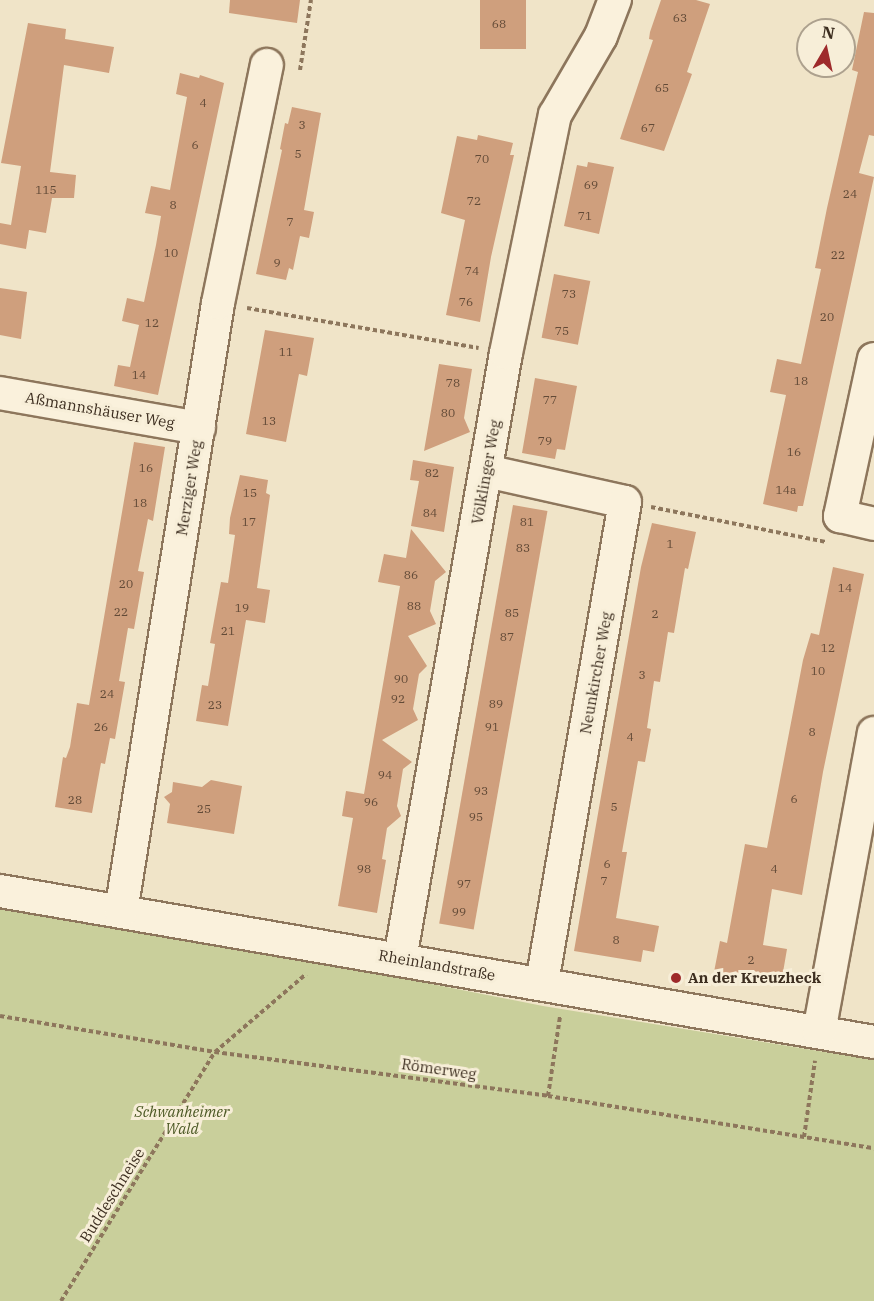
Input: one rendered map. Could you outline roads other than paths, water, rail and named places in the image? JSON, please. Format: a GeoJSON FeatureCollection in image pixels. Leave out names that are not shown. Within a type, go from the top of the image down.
{"type":"FeatureCollection","features":[{"type":"Feature","properties":{"kind":"street","name":"Völklinger Weg"},"geometry":{"type":"LineString","coordinates":[[400,959],[506,353],[555,115],[601,36],[615,0]]}},
{"type":"Feature","properties":{"kind":"street","name":"Merziger Weg"},"geometry":{"type":"LineString","coordinates":[[121,912],[218,303],[267,65]]}},
{"type":"Feature","properties":{"kind":"street"},"geometry":{"type":"LineString","coordinates":[[874,359],[837,530],[874,524]]}},
{"type":"Feature","properties":{"kind":"street","name":"Aßmannshäuser Weg"},"geometry":{"type":"LineString","coordinates":[[0,393],[199,428]]}},
{"type":"Feature","properties":{"kind":"street","name":"Neunkircher Weg"},"geometry":{"type":"LineString","coordinates":[[486,471],[625,502],[554,985]]}},
{"type":"Feature","properties":{"kind":"street"},"geometry":{"type":"LineString","coordinates":[[819,1032],[874,733]]}},
{"type":"Feature","properties":{"kind":"street","name":"Rheinlandstraße"},"geometry":{"type":"LineString","coordinates":[[0,891],[874,1042]]}},
{"type":"Feature","properties":{"kind":"place","name":"An der Kreuzheck"},"geometry":{"type":"Point","coordinates":[676,978]}},
{"type":"Feature","properties":{"kind":"park label","name":"Schwanheimer Wald"},"geometry":{"type":"Point","coordinates":[182,1120]}}]}
